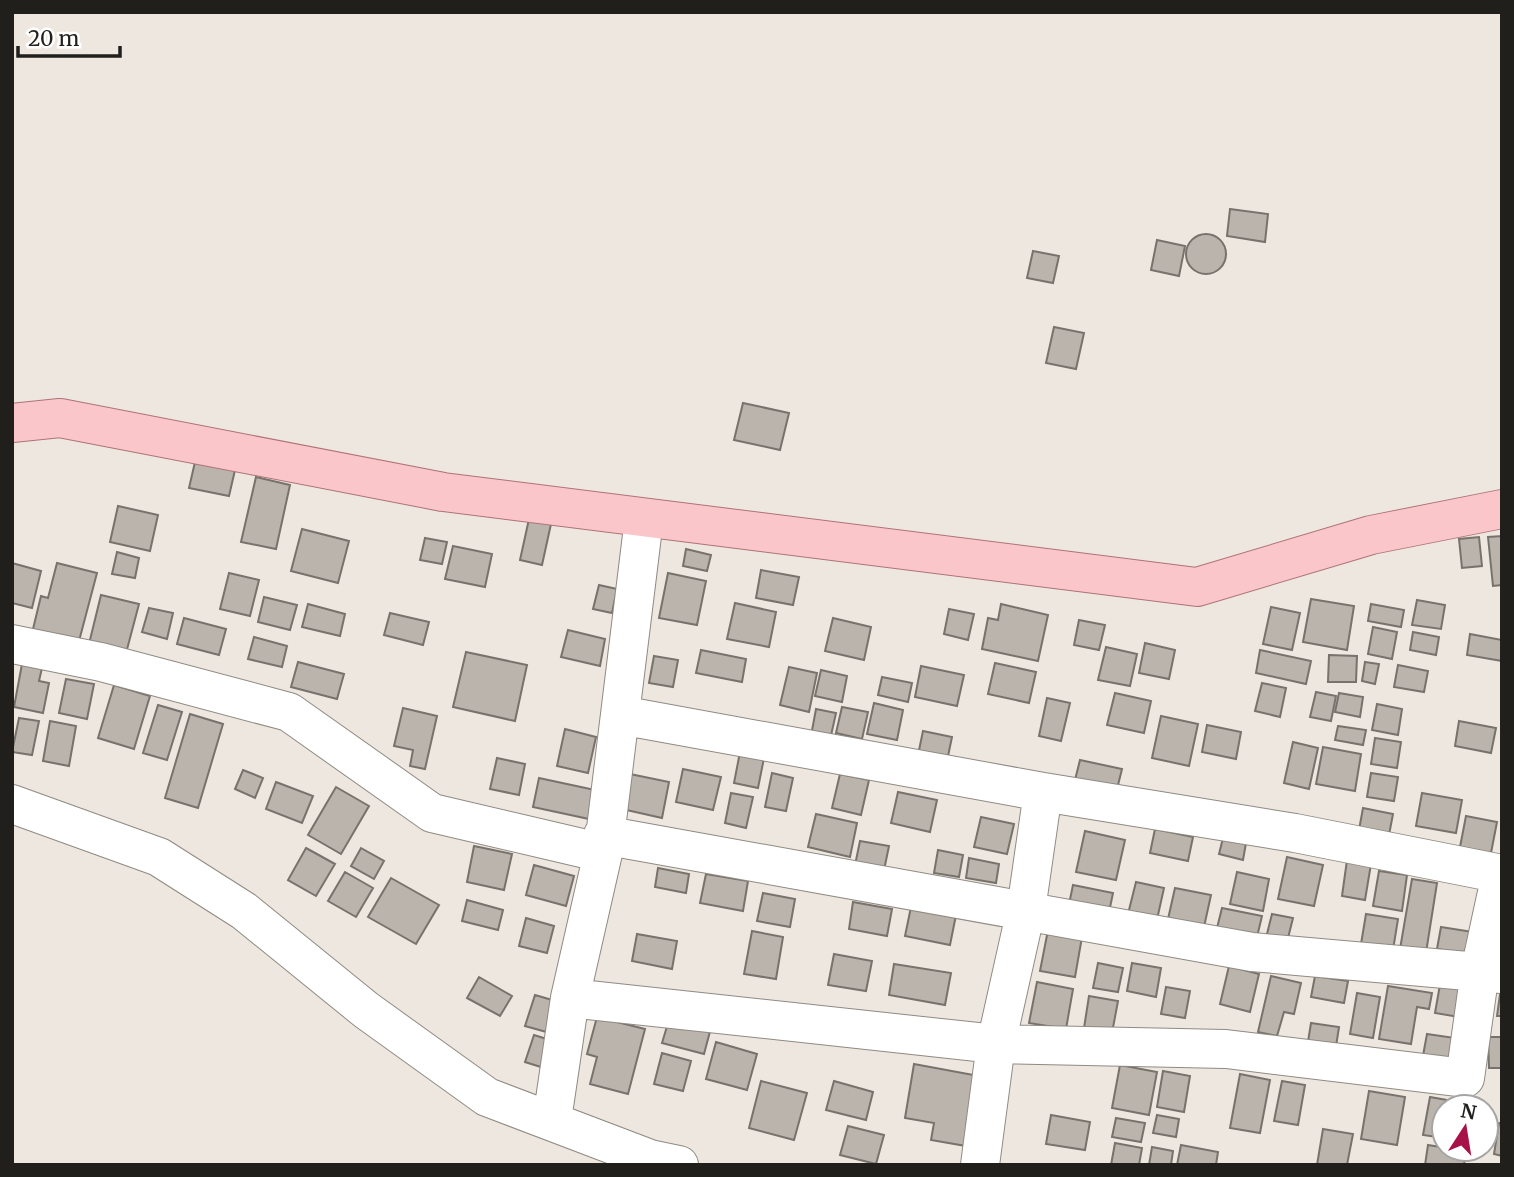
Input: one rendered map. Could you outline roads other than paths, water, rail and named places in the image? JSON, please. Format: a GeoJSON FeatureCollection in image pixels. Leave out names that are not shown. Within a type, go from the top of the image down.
{"type":"FeatureCollection","features":[{"type":"Feature","properties":{"kind":"main road"},"geometry":{"type":"LineString","coordinates":[[12,423],[60,418],[443,492],[1197,587],[1371,535],[1502,509]]}},
{"type":"Feature","properties":{"kind":"street"},"geometry":{"type":"LineString","coordinates":[[552,1120],[570,998],[603,844],[645,519]]}},
{"type":"Feature","properties":{"kind":"street"},"geometry":{"type":"LineString","coordinates":[[12,644],[101,662],[289,712],[432,813],[603,844],[1026,910],[1252,952],[1491,972]]}},
{"type":"Feature","properties":{"kind":"street"},"geometry":{"type":"LineString","coordinates":[[570,998],[996,1044],[1226,1049],[1465,1078],[1491,972],[1501,874],[1295,833],[1043,792],[620,715]]}},
{"type":"Feature","properties":{"kind":"street"},"geometry":{"type":"LineString","coordinates":[[980,1165],[996,1044],[1026,910],[1043,792]]}},
{"type":"Feature","properties":{"kind":"street"},"geometry":{"type":"LineString","coordinates":[[12,804],[159,857],[244,911],[366,1010],[487,1097],[650,1159],[679,1165]]}}]}
